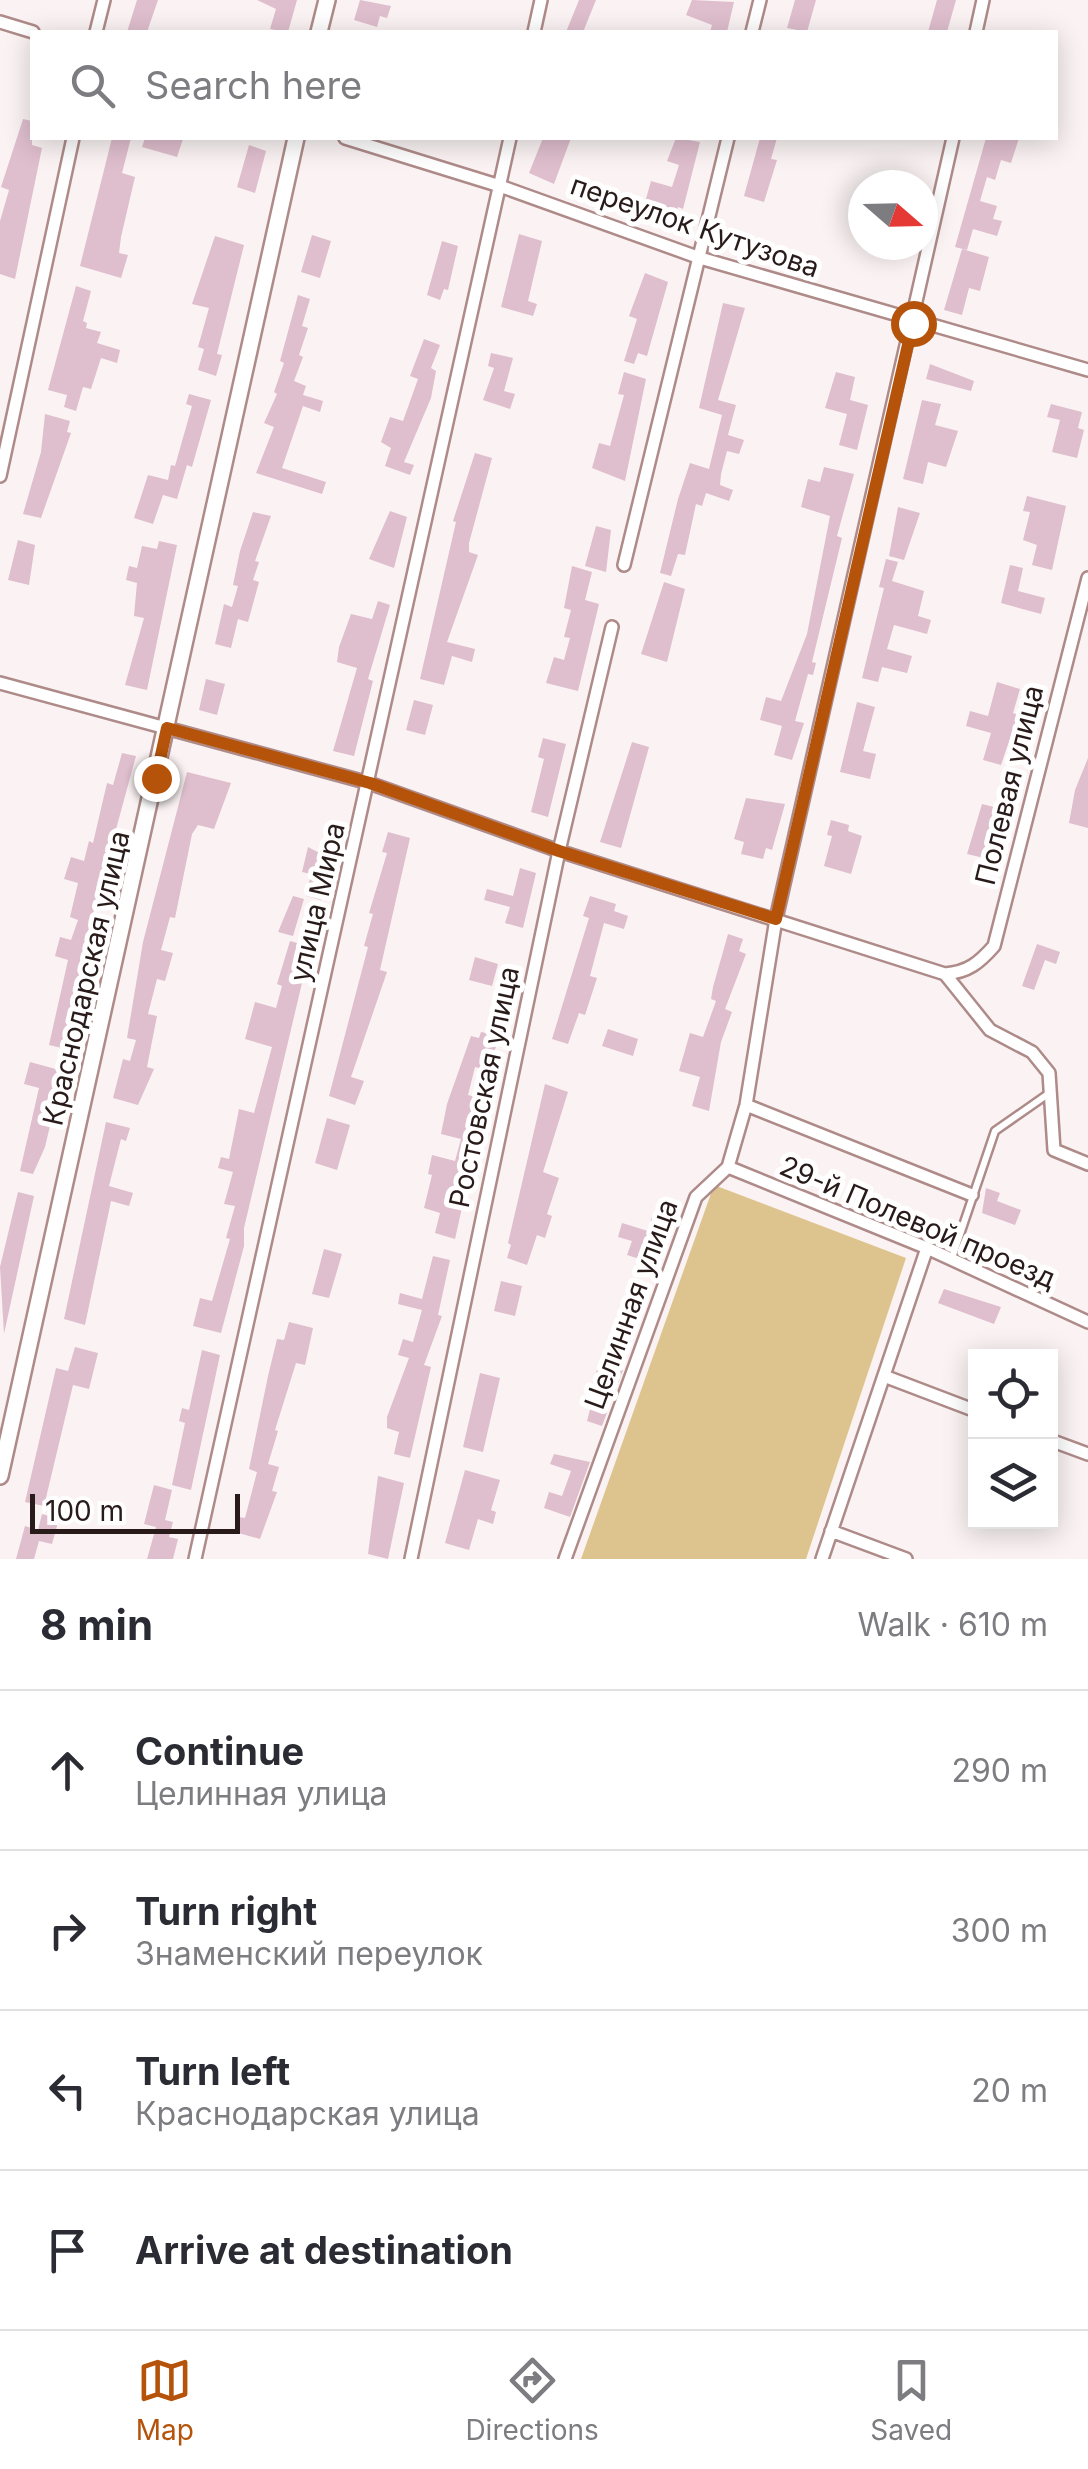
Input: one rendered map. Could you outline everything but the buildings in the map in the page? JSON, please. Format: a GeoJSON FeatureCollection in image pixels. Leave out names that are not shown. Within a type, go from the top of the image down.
{"type":"FeatureCollection","features":[{"type":"Feature","properties":{"kind":"street"},"geometry":{"type":"LineString","coordinates":[[96,30],[104,0]]}},
{"type":"Feature","properties":{"kind":"street"},"geometry":{"type":"LineString","coordinates":[[320,30],[327,0]]}},
{"type":"Feature","properties":{"kind":"street"},"geometry":{"type":"LineString","coordinates":[[534,30],[541,0]]}},
{"type":"Feature","properties":{"kind":"street"},"geometry":{"type":"LineString","coordinates":[[752,30],[760,0]]}},
{"type":"Feature","properties":{"kind":"street"},"geometry":{"type":"LineString","coordinates":[[976,30],[983,0]]}},
{"type":"Feature","properties":{"kind":"street"},"geometry":{"type":"LineString","coordinates":[[0,22],[30,31]]}},
{"type":"Feature","properties":{"kind":"street"},"geometry":{"type":"LineString","coordinates":[[0,476],[73,140]]}},
{"type":"Feature","properties":{"kind":"street","name":"Краснодарская улица"},"geometry":{"type":"LineString","coordinates":[[0,1476],[296,140]]}},
{"type":"Feature","properties":{"kind":"street","name":"переулок Кутузова"},"geometry":{"type":"LineString","coordinates":[[352,140],[500,186],[700,258],[913,323],[1088,370]]}},
{"type":"Feature","properties":{"kind":"street","name":"улица Мира"},"geometry":{"type":"LineString","coordinates":[[195,1559],[510,140]]}},
{"type":"Feature","properties":{"kind":"street"},"geometry":{"type":"LineString","coordinates":[[624,565],[728,140]]}},
{"type":"Feature","properties":{"kind":"street","name":"Целинная улица"},"geometry":{"type":"LineString","coordinates":[[565,1559],[696,1197],[728,1168],[746,1106],[776,919],[953,140]]}},
{"type":"Feature","properties":{"kind":"street","name":"Полевая улица"},"geometry":{"type":"LineString","coordinates":[[945,974],[978,965],[994,946],[1088,578]]}},
{"type":"Feature","properties":{"kind":"street","name":"Ростовская улица"},"geometry":{"type":"LineString","coordinates":[[412,1559],[559,851],[612,627]]}},
{"type":"Feature","properties":{"kind":"street"},"geometry":{"type":"LineString","coordinates":[[0,683],[370,783],[559,851],[945,974],[990,1030],[1032,1052],[1049,1073],[1054,1150],[1088,1164]]}},
{"type":"Feature","properties":{"kind":"street"},"geometry":{"type":"LineString","coordinates":[[746,1106],[972,1196]]}},
{"type":"Feature","properties":{"kind":"street","name":"29-й Полевой проезд"},"geometry":{"type":"LineString","coordinates":[[728,1168],[952,1259],[1088,1322]]}},
{"type":"Feature","properties":{"kind":"street"},"geometry":{"type":"LineString","coordinates":[[822,1559],[926,1248]]}},
{"type":"Feature","properties":{"kind":"street"},"geometry":{"type":"LineString","coordinates":[[884,1376],[968,1408]]}},
{"type":"Feature","properties":{"kind":"street"},"geometry":{"type":"LineString","coordinates":[[1058,1443],[1088,1454]]}},
{"type":"Feature","properties":{"kind":"street"},"geometry":{"type":"LineString","coordinates":[[831,1531],[906,1559]]}},
{"type":"Feature","properties":{"kind":"lane"},"geometry":{"type":"LineString","coordinates":[[952,1259],[994,1131],[1048,1094]]}},
{"type":"Feature","properties":{"kind":"shaded area"},"geometry":{"type":"Polygon","coordinates":[[[714,1185],[906,1258],[806,1559],[581,1559],[714,1185]]]}},
{"type":"Feature","properties":{"kind":"route"},"geometry":{"type":"LineString","coordinates":[[156,778],[167,728],[370,783],[559,851],[776,919],[913,323]]}}]}
